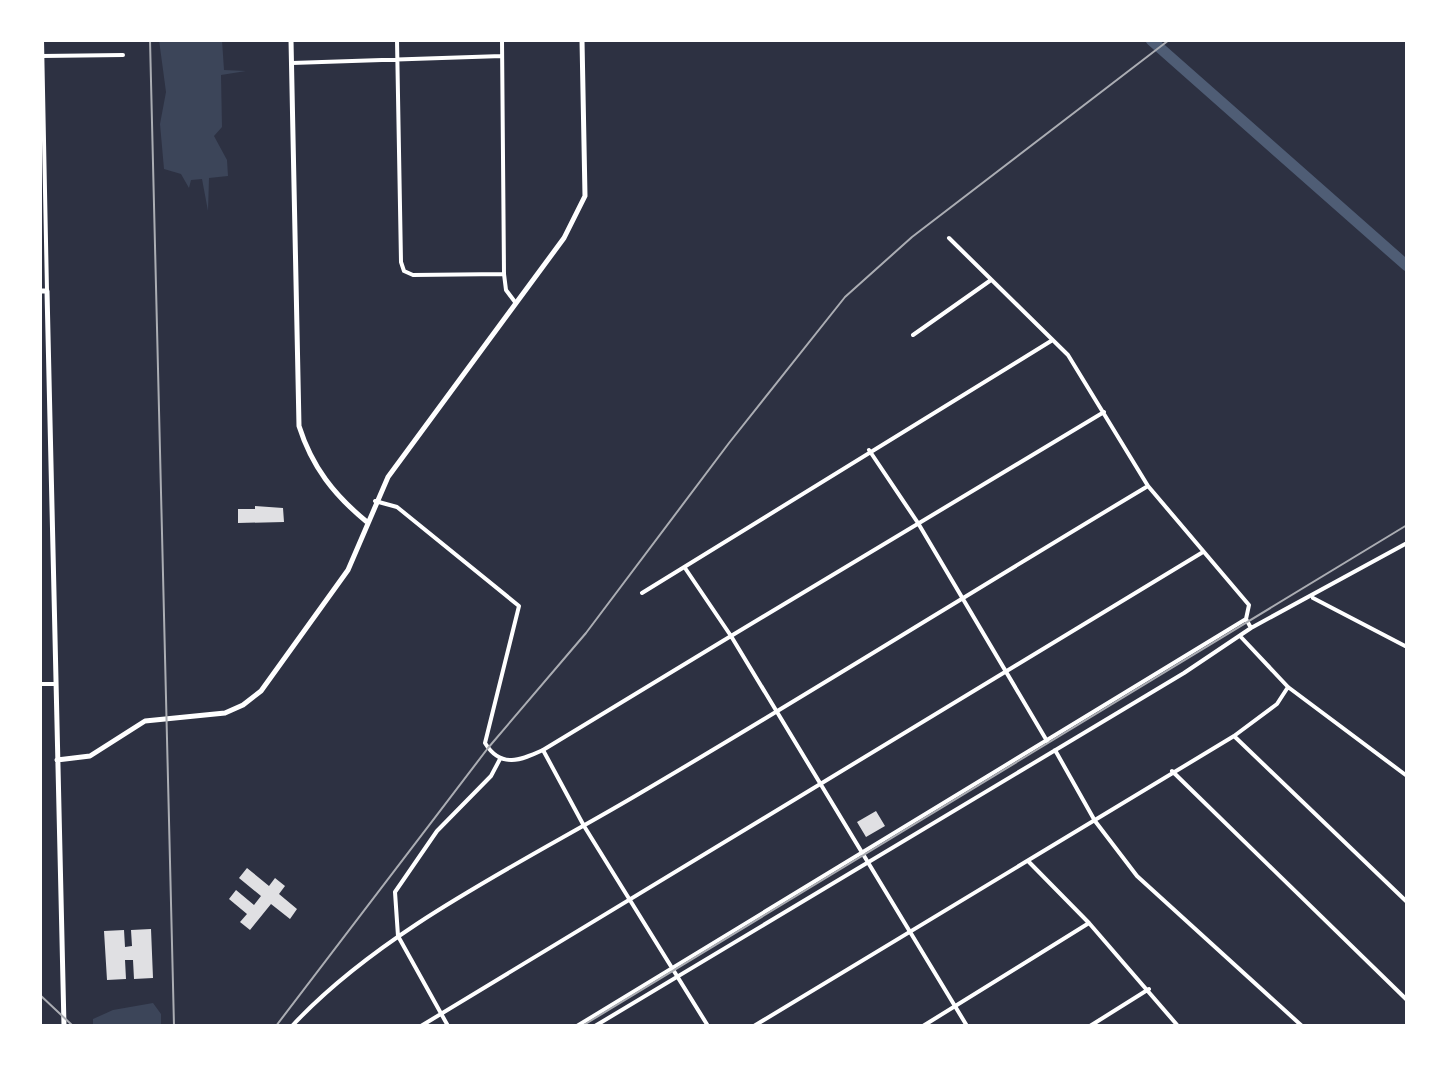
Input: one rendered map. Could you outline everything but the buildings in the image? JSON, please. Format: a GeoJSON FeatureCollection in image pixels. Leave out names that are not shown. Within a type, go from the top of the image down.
{"type":"FeatureCollection","features":[{"type":"Feature","properties":{"kind":"main road"},"geometry":{"type":"LineString","coordinates":[[291,40],[299,426],[311,456],[333,491],[367,522]]}},
{"type":"Feature","properties":{"kind":"main road"},"geometry":{"type":"LineString","coordinates":[[57,760],[90,756],[145,721],[207,717],[243,705],[261,691],[348,570],[375,501],[388,477],[571,227],[585,196],[582,40]]}},
{"type":"Feature","properties":{"kind":"main road"},"geometry":{"type":"LineString","coordinates":[[44,291],[64,1026]]}},
{"type":"Feature","properties":{"kind":"street"},"geometry":{"type":"LineString","coordinates":[[42,40],[44,291]]}},
{"type":"Feature","properties":{"kind":"street"},"geometry":{"type":"LineString","coordinates":[[397,40],[401,262],[404,271],[413,275],[504,274]]}},
{"type":"Feature","properties":{"kind":"street"},"geometry":{"type":"LineString","coordinates":[[502,40],[504,274],[506,290],[515,302]]}},
{"type":"Feature","properties":{"kind":"street"},"geometry":{"type":"LineString","coordinates":[[41,56],[123,55]]}},
{"type":"Feature","properties":{"kind":"street"},"geometry":{"type":"LineString","coordinates":[[292,63],[502,56]]}},
{"type":"Feature","properties":{"kind":"street"},"geometry":{"type":"LineString","coordinates":[[949,238],[1068,355],[1148,486],[1249,605],[1246,619],[1251,628]]}},
{"type":"Feature","properties":{"kind":"street"},"geometry":{"type":"LineString","coordinates":[[913,335],[991,280]]}},
{"type":"Feature","properties":{"kind":"street"},"geometry":{"type":"LineString","coordinates":[[642,593],[869,450],[1051,341]]}},
{"type":"Feature","properties":{"kind":"street"},"geometry":{"type":"LineString","coordinates":[[375,501],[397,507],[519,606],[485,743],[500,759],[518,762],[543,750],[1104,412]]}},
{"type":"Feature","properties":{"kind":"street"},"geometry":{"type":"LineString","coordinates":[[869,450],[918,523],[1047,741]]}},
{"type":"Feature","properties":{"kind":"street"},"geometry":{"type":"LineString","coordinates":[[292,1026],[323,995],[398,936],[777,712],[1148,486]]}},
{"type":"Feature","properties":{"kind":"street"},"geometry":{"type":"LineString","coordinates":[[595,1026],[1055,750],[1251,628],[1312,598],[1407,543]]}},
{"type":"Feature","properties":{"kind":"street"},"geometry":{"type":"LineString","coordinates":[[421,1026],[1203,552]]}},
{"type":"Feature","properties":{"kind":"street"},"geometry":{"type":"LineString","coordinates":[[685,568],[731,636],[967,1026]]}},
{"type":"Feature","properties":{"kind":"street"},"geometry":{"type":"LineString","coordinates":[[1312,598],[1407,647]]}},
{"type":"Feature","properties":{"kind":"street"},"geometry":{"type":"LineString","coordinates":[[577,1026],[1246,619]]}},
{"type":"Feature","properties":{"kind":"street"},"geometry":{"type":"LineString","coordinates":[[1240,636],[1288,687],[1407,776]]}},
{"type":"Feature","properties":{"kind":"street"},"geometry":{"type":"LineString","coordinates":[[40,684],[55,684]]}},
{"type":"Feature","properties":{"kind":"street"},"geometry":{"type":"LineString","coordinates":[[754,1026],[1234,736],[1277,704],[1288,687]]}},
{"type":"Feature","properties":{"kind":"street"},"geometry":{"type":"LineString","coordinates":[[1234,736],[1407,902]]}},
{"type":"Feature","properties":{"kind":"street"},"geometry":{"type":"LineString","coordinates":[[543,750],[584,826],[708,1026]]}},
{"type":"Feature","properties":{"kind":"street"},"geometry":{"type":"LineString","coordinates":[[1055,750],[1095,821],[1137,876],[1302,1026]]}},
{"type":"Feature","properties":{"kind":"street"},"geometry":{"type":"LineString","coordinates":[[448,1026],[398,936],[393,901],[402,877],[437,831],[491,776],[500,759]]}},
{"type":"Feature","properties":{"kind":"street"},"geometry":{"type":"LineString","coordinates":[[1172,771],[1407,1000]]}},
{"type":"Feature","properties":{"kind":"street"},"geometry":{"type":"LineString","coordinates":[[1029,861],[1149,989],[1178,1026]]}},
{"type":"Feature","properties":{"kind":"street"},"geometry":{"type":"LineString","coordinates":[[923,1026],[1089,923]]}},
{"type":"Feature","properties":{"kind":"street"},"geometry":{"type":"LineString","coordinates":[[1090,1026],[1149,989]]}},
{"type":"Feature","properties":{"kind":"shaded area"},"geometry":{"type":"Polygon","coordinates":[[[159,40],[222,40],[224,70],[246,71],[221,75],[222,127],[214,136],[227,160],[228,176],[209,178],[208,211],[202,179],[191,180],[189,188],[181,174],[164,169],[160,124],[166,92],[159,40]]]}},
{"type":"Feature","properties":{"kind":"shaded area"},"geometry":{"type":"Polygon","coordinates":[[[153,1003],[161,1014],[161,1026],[93,1026],[93,1019],[113,1010],[153,1003]]]}},
{"type":"Feature","properties":{"kind":"waterway"},"geometry":{"type":"LineString","coordinates":[[1151,40],[1407,266]]}},
{"type":"Feature","properties":{"kind":"tram line"},"geometry":{"type":"LineString","coordinates":[[582,1026],[1407,525]]}},
{"type":"Feature","properties":{"kind":"railway"},"geometry":{"type":"LineString","coordinates":[[150,40],[174,1026]]}},
{"type":"Feature","properties":{"kind":"railway"},"geometry":{"type":"LineString","coordinates":[[276,1026],[488,748],[586,633],[729,443],[845,297],[912,237],[1169,40]]}},
{"type":"Feature","properties":{"kind":"railway"},"geometry":{"type":"LineString","coordinates":[[40,995],[73,1026]]}}]}
